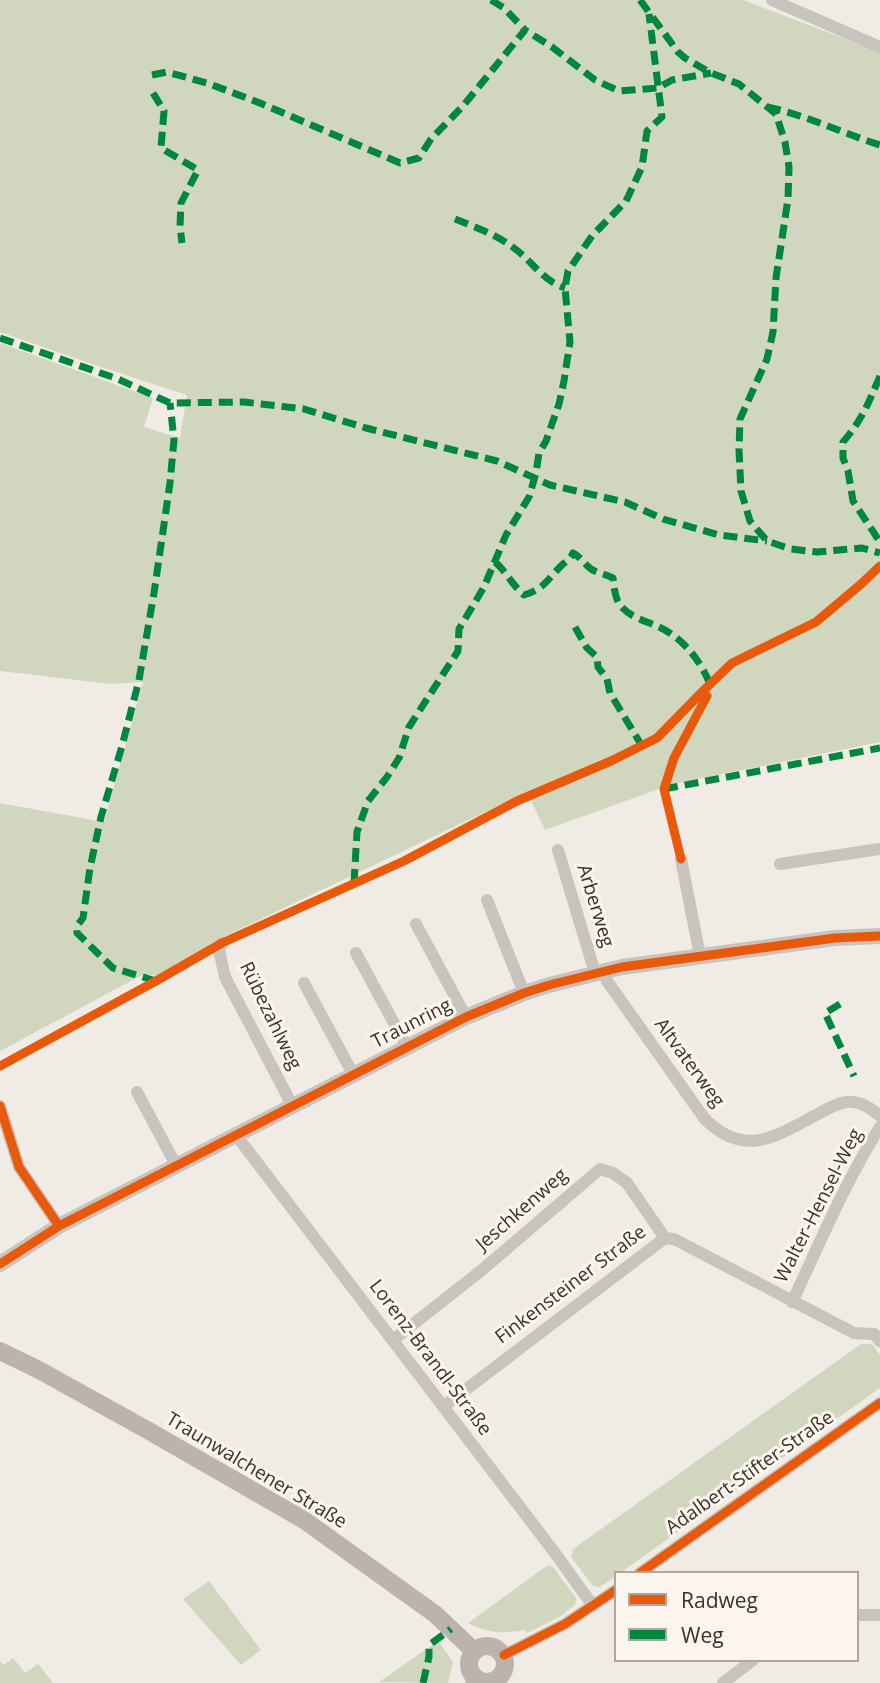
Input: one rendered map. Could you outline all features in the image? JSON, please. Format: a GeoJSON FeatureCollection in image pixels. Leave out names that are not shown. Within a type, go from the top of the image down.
{"type":"FeatureCollection","features":[{"type":"Feature","properties":{"kind":"main road","name":"Traunwalchener Straße"},"geometry":{"type":"LineString","coordinates":[[0,1351],[160,1437],[304,1520],[435,1614],[474,1651]]}},
{"type":"Feature","properties":{"kind":"main road"},"geometry":{"type":"LineString","coordinates":[[490,1646],[504,1655],[506,1667],[503,1680],[473,1680],[469,1661],[474,1651],[479,1647],[490,1646]]}},
{"type":"Feature","properties":{"kind":"street"},"geometry":{"type":"LineString","coordinates":[[772,0],[880,47]]}},
{"type":"Feature","properties":{"kind":"street"},"geometry":{"type":"LineString","coordinates":[[780,864],[880,849]]}},
{"type":"Feature","properties":{"kind":"street","name":"Arberweg"},"geometry":{"type":"LineString","coordinates":[[558,850],[600,972]]}},
{"type":"Feature","properties":{"kind":"street"},"geometry":{"type":"LineString","coordinates":[[681,859],[700,956]]}},
{"type":"Feature","properties":{"kind":"street"},"geometry":{"type":"LineString","coordinates":[[487,900],[524,993]]}},
{"type":"Feature","properties":{"kind":"street","name":"Traunring"},"geometry":{"type":"LineString","coordinates":[[416,924],[466,1017]]}},
{"type":"Feature","properties":{"kind":"street","name":"Traunring"},"geometry":{"type":"LineString","coordinates":[[0,1264],[59,1226],[292,1105],[466,1017],[524,993],[600,972],[835,938],[880,936]]}},
{"type":"Feature","properties":{"kind":"street","name":"Rübezahlweg"},"geometry":{"type":"LineString","coordinates":[[222,943],[219,950],[225,977],[292,1105]]}},
{"type":"Feature","properties":{"kind":"street","name":"Traunring"},"geometry":{"type":"LineString","coordinates":[[356,953],[407,1046]]}},
{"type":"Feature","properties":{"kind":"street","name":"Altvaterweg"},"geometry":{"type":"LineString","coordinates":[[600,972],[704,1118],[719,1132],[740,1141],[767,1139],[848,1101],[867,1107],[880,1116]]}},
{"type":"Feature","properties":{"kind":"street"},"geometry":{"type":"LineString","coordinates":[[304,983],[353,1074]]}},
{"type":"Feature","properties":{"kind":"street"},"geometry":{"type":"LineString","coordinates":[[137,1092],[176,1166]]}},
{"type":"Feature","properties":{"kind":"street"},"geometry":{"type":"LineString","coordinates":[[0,1106],[19,1167],[59,1226]]}},
{"type":"Feature","properties":{"kind":"street","name":"Walter-Hensel-Weg"},"geometry":{"type":"LineString","coordinates":[[792,1302],[838,1204],[880,1127]]}},
{"type":"Feature","properties":{"kind":"street","name":"Lorenz-Brandl-Straße"},"geometry":{"type":"LineString","coordinates":[[236,1135],[593,1606]]}},
{"type":"Feature","properties":{"kind":"street","name":"Jeschkenweg"},"geometry":{"type":"LineString","coordinates":[[393,1340],[482,1270],[600,1169],[613,1173],[627,1183],[665,1238]]}},
{"type":"Feature","properties":{"kind":"street","name":"Finkensteiner Straße"},"geometry":{"type":"LineString","coordinates":[[443,1407],[665,1238],[674,1239],[854,1333],[874,1334],[880,1341]]}},
{"type":"Feature","properties":{"kind":"street","name":"Adalbert-Stifter-Straße"},"geometry":{"type":"LineString","coordinates":[[643,1571],[880,1403]]}},
{"type":"Feature","properties":{"kind":"street"},"geometry":{"type":"LineString","coordinates":[[504,1655],[565,1624],[614,1591]]}},
{"type":"Feature","properties":{"kind":"street"},"geometry":{"type":"LineString","coordinates":[[859,1615],[880,1615]]}},
{"type":"Feature","properties":{"kind":"street"},"geometry":{"type":"LineString","coordinates":[[723,1683],[750,1662]]}},
{"type":"Feature","properties":{"kind":"green space"},"geometry":{"type":"Polygon","coordinates":[[[0,0],[743,0],[880,52],[880,742],[673,784],[545,830],[527,792],[221,938],[158,976],[144,974],[0,1051],[0,803],[104,822],[143,682],[111,684],[0,671],[0,343],[153,398],[144,427],[180,438],[187,395],[0,332],[0,0]]]}},
{"type":"Feature","properties":{"kind":"green space"},"geometry":{"type":"Polygon","coordinates":[[[861,1344],[872,1344],[880,1355],[880,1388],[623,1571],[614,1571],[614,1577],[600,1587],[593,1586],[571,1557],[573,1549],[861,1344]]]}},
{"type":"Feature","properties":{"kind":"green space"},"geometry":{"type":"Polygon","coordinates":[[[548,1565],[553,1567],[576,1598],[575,1605],[561,1616],[527,1633],[524,1630],[489,1631],[468,1623],[548,1565]]]}},
{"type":"Feature","properties":{"kind":"green space"},"geometry":{"type":"Polygon","coordinates":[[[209,1581],[261,1650],[241,1665],[183,1599],[209,1581]]]}},
{"type":"Feature","properties":{"kind":"green space"},"geometry":{"type":"Polygon","coordinates":[[[438,1641],[453,1662],[448,1683],[379,1682],[438,1641]]]}},
{"type":"Feature","properties":{"kind":"green space"},"geometry":{"type":"Polygon","coordinates":[[[13,1658],[25,1673],[38,1664],[53,1683],[0,1683],[0,1661],[4,1665],[13,1658]]]}},
{"type":"Feature","properties":{"kind":"marked path"},"geometry":{"type":"LineString","coordinates":[[491,0],[504,8],[525,30]]}},
{"type":"Feature","properties":{"kind":"marked path"},"geometry":{"type":"LineString","coordinates":[[640,0],[685,58],[711,73],[739,84],[776,114],[785,142],[789,167],[788,199],[776,278],[773,332],[767,359],[740,419],[741,491],[750,521],[767,541],[791,549],[817,552],[862,548],[880,553]]}},
{"type":"Feature","properties":{"kind":"marked path"},"geometry":{"type":"LineString","coordinates":[[354,883],[357,832],[368,801],[399,758],[409,727],[458,651],[459,629],[484,587],[506,535],[529,497],[539,453],[559,404],[564,381],[570,342],[565,288],[568,271],[592,236],[626,201],[642,167],[647,131],[662,117],[649,14]]}},
{"type":"Feature","properties":{"kind":"marked path"},"geometry":{"type":"LineString","coordinates":[[152,75],[167,72],[207,83],[400,163],[419,158],[431,139],[463,106],[525,30],[595,80],[619,91],[658,88],[672,80],[711,73]]}},
{"type":"Feature","properties":{"kind":"marked path"},"geometry":{"type":"LineString","coordinates":[[153,93],[164,111],[161,148],[198,170],[181,203],[182,243]]}},
{"type":"Feature","properties":{"kind":"marked path"},"geometry":{"type":"LineString","coordinates":[[767,107],[880,145]]}},
{"type":"Feature","properties":{"kind":"marked path"},"geometry":{"type":"LineString","coordinates":[[455,219],[507,243],[550,281],[565,288]]}},
{"type":"Feature","properties":{"kind":"marked path"},"geometry":{"type":"LineString","coordinates":[[0,338],[118,379],[170,403],[244,402],[304,409],[366,428],[497,461],[550,485],[625,502],[663,519],[719,535],[767,541]]}},
{"type":"Feature","properties":{"kind":"marked path"},"geometry":{"type":"LineString","coordinates":[[880,376],[860,418],[843,442],[843,458],[853,501],[880,542]]}},
{"type":"Feature","properties":{"kind":"marked path"},"geometry":{"type":"LineString","coordinates":[[156,981],[113,968],[77,933],[77,926],[83,918],[101,817],[139,680],[170,483],[174,440],[170,403]]}},
{"type":"Feature","properties":{"kind":"marked path"},"geometry":{"type":"LineString","coordinates":[[495,562],[524,595],[545,584],[573,553],[591,569],[613,578],[617,599],[624,609],[676,637],[696,658],[710,684]]}},
{"type":"Feature","properties":{"kind":"marked path"},"geometry":{"type":"LineString","coordinates":[[575,627],[587,648],[597,657],[598,667],[607,679],[610,693],[642,746]]}},
{"type":"Feature","properties":{"kind":"marked path"},"geometry":{"type":"LineString","coordinates":[[664,789],[880,748]]}},
{"type":"Feature","properties":{"kind":"marked path"},"geometry":{"type":"LineString","coordinates":[[840,1004],[825,1013],[854,1076]]}},
{"type":"Feature","properties":{"kind":"marked path"},"geometry":{"type":"LineString","coordinates":[[423,1683],[429,1645],[451,1629]]}},
{"type":"Feature","properties":{"kind":"cycle path"},"geometry":{"type":"LineString","coordinates":[[0,1066],[222,943],[404,861],[517,801],[657,738],[732,663],[816,622],[880,566]]}},
{"type":"Feature","properties":{"kind":"cycle path"},"geometry":{"type":"LineString","coordinates":[[681,859],[664,789],[674,758],[707,696],[704,694]]}},
{"type":"Feature","properties":{"kind":"cycle path"},"geometry":{"type":"LineString","coordinates":[[0,1264],[59,1226],[466,1017],[524,993],[622,967],[835,938],[880,936]]}},
{"type":"Feature","properties":{"kind":"cycle path"},"geometry":{"type":"LineString","coordinates":[[0,1106],[19,1167],[59,1226]]}},
{"type":"Feature","properties":{"kind":"cycle path"},"geometry":{"type":"LineString","coordinates":[[643,1571],[880,1403]]}},
{"type":"Feature","properties":{"kind":"cycle path"},"geometry":{"type":"LineString","coordinates":[[504,1655],[565,1624],[614,1591]]}}]}
